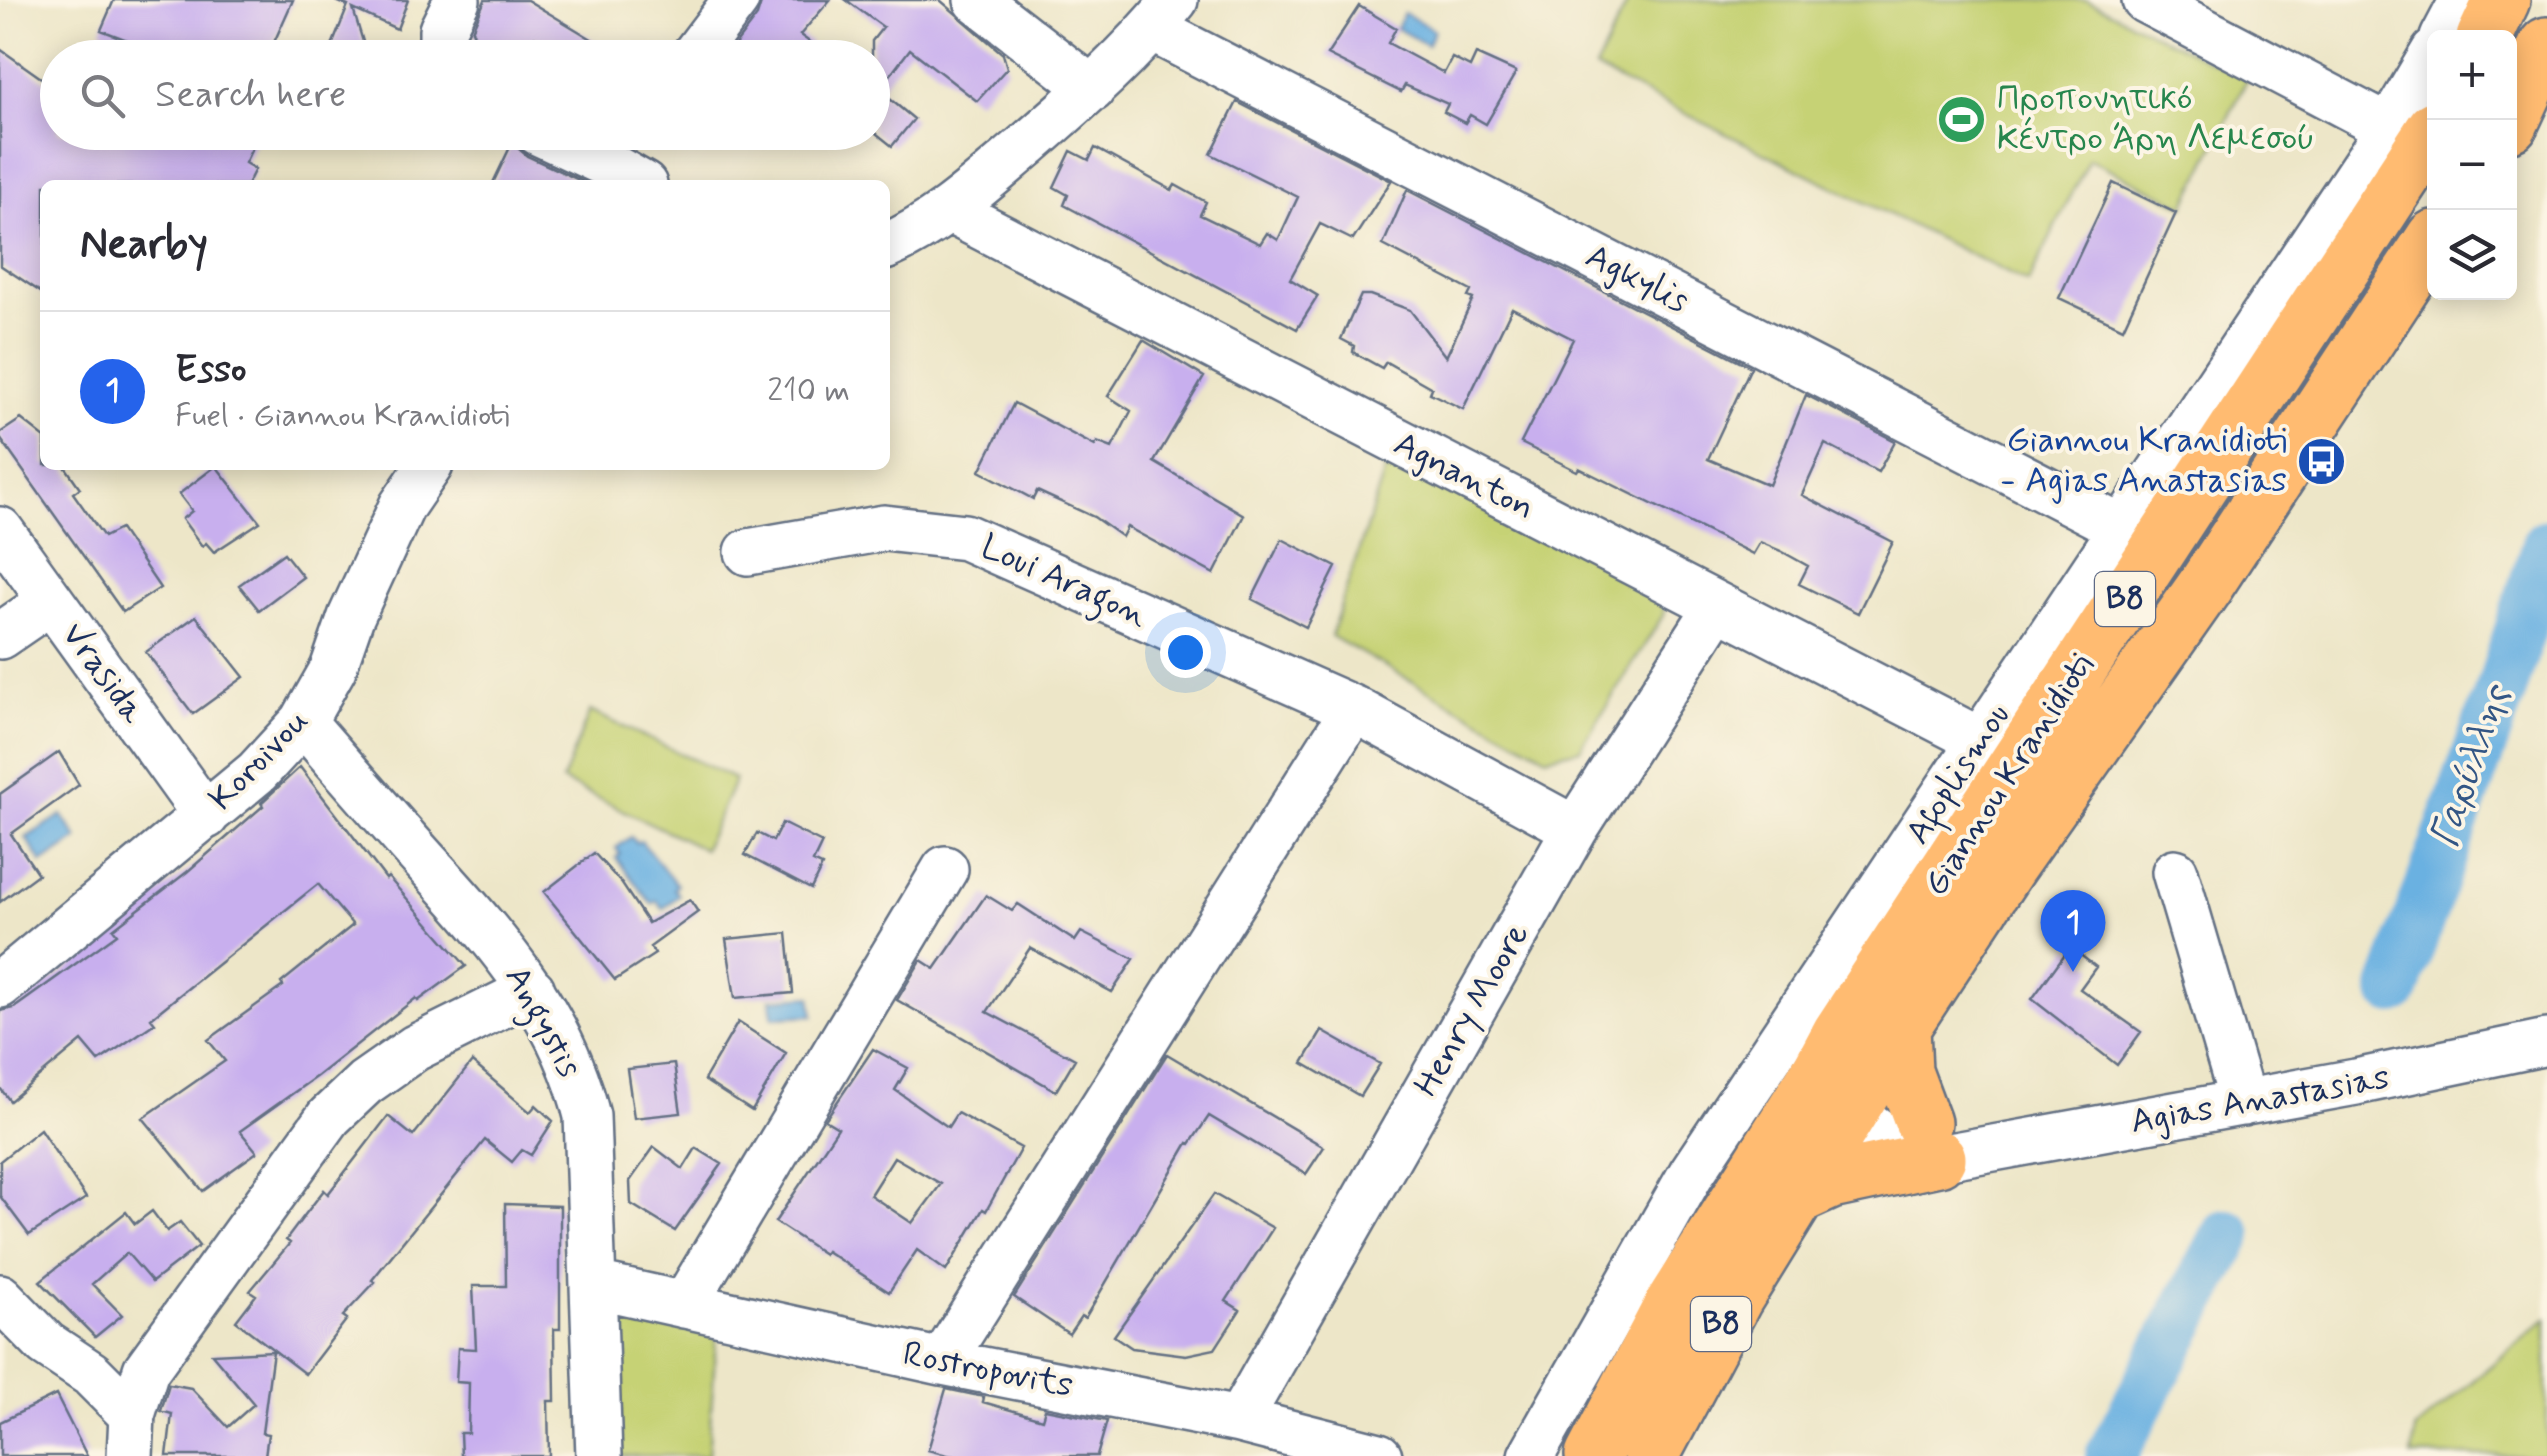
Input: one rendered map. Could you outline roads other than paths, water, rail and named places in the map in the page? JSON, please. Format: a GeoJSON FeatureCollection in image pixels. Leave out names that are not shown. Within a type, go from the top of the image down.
{"type":"FeatureCollection","features":[{"type":"Feature","properties":{"kind":"main road"},"geometry":{"type":"LineString","coordinates":[[2512,120],[2547,45]]}},
{"type":"Feature","properties":{"kind":"main road","name":"Giannou Kranidioti"},"geometry":{"type":"LineString","coordinates":[[1846,1089],[1840,1033],[2412,128]]}},
{"type":"Feature","properties":{"kind":"main road","name":"Giannou Kranidioti"},"geometry":{"type":"LineString","coordinates":[[1846,1089],[1902,1027],[2008,866],[2205,586],[2427,249]]}},
{"type":"Feature","properties":{"kind":"main road"},"geometry":{"type":"LineString","coordinates":[[1798,1196],[1831,1181],[1944,1144],[1904,1072],[1902,1027]]}},
{"type":"Feature","properties":{"kind":"main road","name":"B8"},"geometry":{"type":"LineString","coordinates":[[1651,1456],[1736,1298],[1798,1196],[1846,1089]]}},
{"type":"Feature","properties":{"kind":"main road","name":"B8"},"geometry":{"type":"LineString","coordinates":[[1593,1456],[1672,1306],[1846,1089]]}},
{"type":"Feature","properties":{"kind":"street"},"geometry":{"type":"LineString","coordinates":[[442,40],[442,30],[457,0]]}},
{"type":"Feature","properties":{"kind":"street"},"geometry":{"type":"LineString","coordinates":[[706,40],[736,0]]}},
{"type":"Feature","properties":{"kind":"street"},"geometry":{"type":"LineString","coordinates":[[977,0],[1092,90]]}},
{"type":"Feature","properties":{"kind":"street"},"geometry":{"type":"LineString","coordinates":[[2145,0],[2412,128]]}},
{"type":"Feature","properties":{"kind":"street"},"geometry":{"type":"LineString","coordinates":[[890,244],[950,211],[1092,90],[1163,15]]}},
{"type":"Feature","properties":{"kind":"street","name":"Agkylis"},"geometry":{"type":"LineString","coordinates":[[1163,15],[2123,528]]}},
{"type":"Feature","properties":{"kind":"street","name":"Afoplismou"},"geometry":{"type":"LineString","coordinates":[[1531,1456],[1692,1174],[2123,528],[2412,128],[2427,76]]}},
{"type":"Feature","properties":{"kind":"street"},"geometry":{"type":"LineString","coordinates":[[594,150],[629,161]]}},
{"type":"Feature","properties":{"kind":"street","name":"Agnanton"},"geometry":{"type":"LineString","coordinates":[[950,211],[1979,740]]}},
{"type":"Feature","properties":{"kind":"street","name":"Koroivou"},"geometry":{"type":"LineString","coordinates":[[0,986],[258,772],[303,722],[333,669],[402,506],[427,470]]}},
{"type":"Feature","properties":{"kind":"street","name":"Loui Aragon"},"geometry":{"type":"LineString","coordinates":[[748,552],[884,528],[965,537],[1354,709],[1575,830]]}},
{"type":"Feature","properties":{"kind":"street","name":"Vrasida"},"geometry":{"type":"LineString","coordinates":[[0,530],[206,816]]}},
{"type":"Feature","properties":{"kind":"street"},"geometry":{"type":"LineString","coordinates":[[0,636],[50,601]]}},
{"type":"Feature","properties":{"kind":"street","name":"Henry Moore"},"geometry":{"type":"LineString","coordinates":[[1238,1420],[1575,830],[1717,606]]}},
{"type":"Feature","properties":{"kind":"street"},"geometry":{"type":"LineString","coordinates":[[942,1362],[1354,709]]}},
{"type":"Feature","properties":{"kind":"street","name":"Angystis"},"geometry":{"type":"LineString","coordinates":[[303,722],[483,924],[532,990],[580,1086],[587,1116],[596,1285],[599,1456]]}},
{"type":"Feature","properties":{"kind":"street"},"geometry":{"type":"LineString","coordinates":[[684,1306],[945,868]]}},
{"type":"Feature","properties":{"kind":"street"},"geometry":{"type":"LineString","coordinates":[[2175,872],[2243,1104]]}},
{"type":"Feature","properties":{"kind":"street"},"geometry":{"type":"LineString","coordinates":[[131,1436],[146,1370],[330,1117],[365,1083],[415,1048],[532,990]]}},
{"type":"Feature","properties":{"kind":"street","name":"Agias Anastasias"},"geometry":{"type":"LineString","coordinates":[[1944,1144],[2243,1104],[2547,1042]]}},
{"type":"Feature","properties":{"kind":"street"},"geometry":{"type":"LineString","coordinates":[[1846,1089],[1944,1144]]}},
{"type":"Feature","properties":{"kind":"street","name":"Rostropovits"},"geometry":{"type":"LineString","coordinates":[[596,1285],[942,1362],[1238,1420],[1380,1456]]}},
{"type":"Feature","properties":{"kind":"street"},"geometry":{"type":"LineString","coordinates":[[0,1297],[46,1344],[91,1374],[131,1436]]}},
{"type":"Feature","properties":{"kind":"water"},"geometry":{"type":"Polygon","coordinates":[[[1404,13],[1434,30],[1427,45],[1396,28],[1404,13]]]}},
{"type":"Feature","properties":{"kind":"water"},"geometry":{"type":"Polygon","coordinates":[[[62,815],[78,839],[42,863],[26,838],[62,815]]]}},
{"type":"Feature","properties":{"kind":"water"},"geometry":{"type":"Polygon","coordinates":[[[631,837],[636,843],[641,841],[677,885],[674,889],[679,895],[663,909],[657,901],[652,904],[616,858],[620,854],[616,848],[631,837]]]}},
{"type":"Feature","properties":{"kind":"water"},"geometry":{"type":"Polygon","coordinates":[[[811,996],[814,1015],[773,1017],[771,999],[811,996]]]}},
{"type":"Feature","properties":{"kind":"waterway","name":"Γαρύλλης"},"geometry":{"type":"LineString","coordinates":[[2394,989],[2503,684],[2547,545]]}},
{"type":"Feature","properties":{"kind":"waterway","name":"Γαρύλλης"},"geometry":{"type":"LineString","coordinates":[[2111,1456],[2227,1235]]}},
{"type":"Feature","properties":{"kind":"place","name":"Προπονητικό Κέντρο Άρη Λεμεσού"},"geometry":{"type":"Point","coordinates":[1962,119]}},
{"type":"Feature","properties":{"kind":"place","name":"Giannou Kranidioti - Agias Anastasias"},"geometry":{"type":"Point","coordinates":[2322,461]}},
{"type":"Feature","properties":{"kind":"place","name":"Esso"},"geometry":{"type":"Point","coordinates":[2073,972]}}]}
